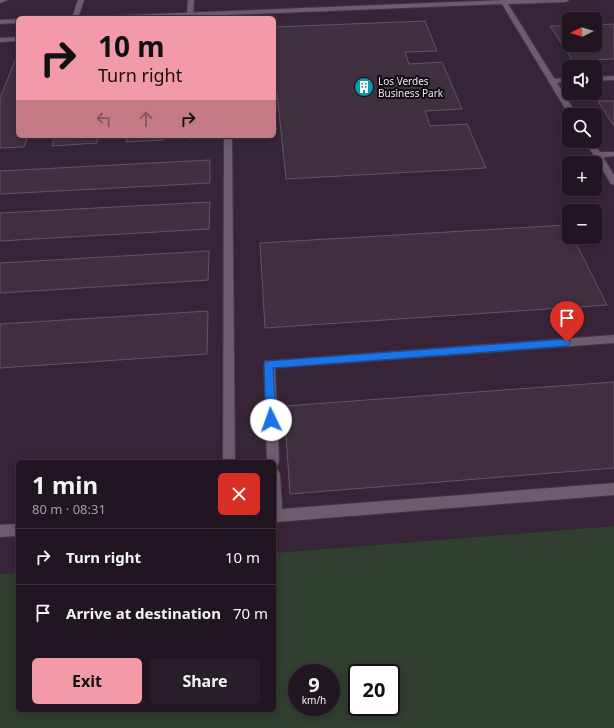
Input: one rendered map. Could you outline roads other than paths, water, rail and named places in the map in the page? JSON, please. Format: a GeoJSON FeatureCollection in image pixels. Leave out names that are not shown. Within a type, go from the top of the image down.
{"type":"FeatureCollection","features":[{"type":"Feature","properties":{"kind":"street"},"geometry":{"type":"LineString","coordinates":[[0,2],[5,0]]}},
{"type":"Feature","properties":{"kind":"street"},"geometry":{"type":"LineString","coordinates":[[76,16],[82,0]]}},
{"type":"Feature","properties":{"kind":"street"},"geometry":{"type":"LineString","coordinates":[[190,15],[191,0]]}},
{"type":"Feature","properties":{"kind":"street"},"geometry":{"type":"LineString","coordinates":[[161,16],[566,0]]}},
{"type":"Feature","properties":{"kind":"street"},"geometry":{"type":"LineString","coordinates":[[504,2],[569,108]]}},
{"type":"Feature","properties":{"kind":"street"},"geometry":{"type":"LineString","coordinates":[[0,22],[16,21]]}},
{"type":"Feature","properties":{"kind":"street"},"geometry":{"type":"LineString","coordinates":[[0,40],[16,39]]}},
{"type":"Feature","properties":{"kind":"street"},"geometry":{"type":"LineString","coordinates":[[602,79],[614,78]]}},
{"type":"Feature","properties":{"kind":"street"},"geometry":{"type":"LineString","coordinates":[[552,81],[562,80]]}},
{"type":"Feature","properties":{"kind":"street"},"geometry":{"type":"LineString","coordinates":[[228,138],[230,460]]}},
{"type":"Feature","properties":{"kind":"street"},"geometry":{"type":"LineString","coordinates":[[594,148],[614,182]]}},
{"type":"Feature","properties":{"kind":"street"},"geometry":{"type":"LineString","coordinates":[[598,155],[614,154]]}},
{"type":"Feature","properties":{"kind":"street"},"geometry":{"type":"LineString","coordinates":[[273,460],[268,364],[614,339]]}},
{"type":"Feature","properties":{"kind":"street"},"geometry":{"type":"LineString","coordinates":[[276,516],[614,489]]}},
{"type":"Feature","properties":{"kind":"street"},"geometry":{"type":"LineString","coordinates":[[0,531],[16,530]]}},
{"type":"Feature","properties":{"kind":"place","name":"Los Verdes Business Park"},"geometry":{"type":"Point","coordinates":[364,87]}}]}
